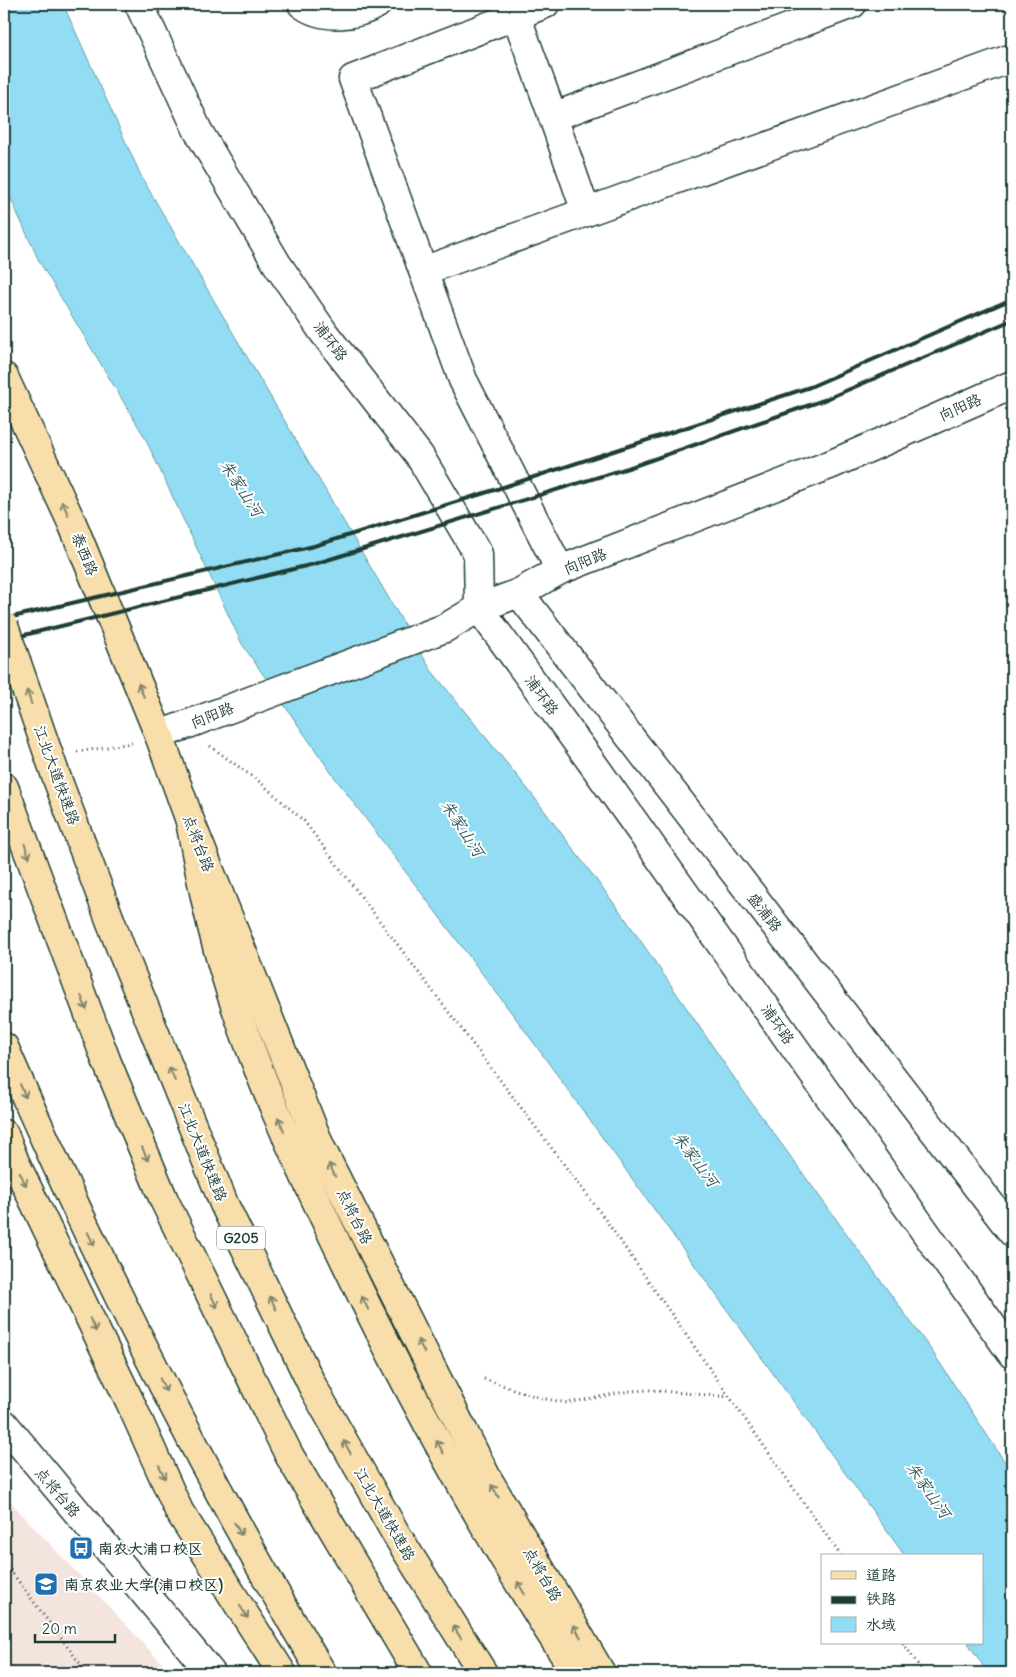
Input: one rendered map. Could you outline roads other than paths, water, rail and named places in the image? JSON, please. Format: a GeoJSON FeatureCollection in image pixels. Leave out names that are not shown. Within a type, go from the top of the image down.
{"type":"FeatureCollection","features":[{"type":"Feature","properties":{"kind":"main road","name":"泰西路"},"geometry":{"type":"LineString","coordinates":[[4,377],[171,731]]}},
{"type":"Feature","properties":{"kind":"main road","name":"江北大道快速路"},"geometry":{"type":"LineString","coordinates":[[4,626],[56,776],[121,949],[224,1204],[313,1387],[396,1534],[483,1673]]}},
{"type":"Feature","properties":{"kind":"main road","name":"点将台路"},"geometry":{"type":"LineString","coordinates":[[171,731],[190,821],[320,1146],[486,1476],[601,1673]]}},
{"type":"Feature","properties":{"kind":"main road"},"geometry":{"type":"LineString","coordinates":[[4,787],[106,1060],[164,1200],[290,1455],[418,1673]]}},
{"type":"Feature","properties":{"kind":"main road"},"geometry":{"type":"LineString","coordinates":[[190,821],[203,890],[222,964],[262,1080],[302,1172],[381,1337],[421,1411],[528,1600],[576,1673]]}},
{"type":"Feature","properties":{"kind":"main road"},"geometry":{"type":"LineString","coordinates":[[4,1046],[42,1136],[157,1374],[220,1497],[322,1673]]}},
{"type":"Feature","properties":{"kind":"main road"},"geometry":{"type":"LineString","coordinates":[[4,1134],[14,1162],[131,1404],[179,1511],[282,1673]]}},
{"type":"Feature","properties":{"kind":"street","name":"浦环路"},"geometry":{"type":"LineString","coordinates":[[139,4],[198,131],[277,264],[324,333],[419,455],[478,554],[479,608],[593,764],[1012,1354]]}},
{"type":"Feature","properties":{"kind":"street"},"geometry":{"type":"LineString","coordinates":[[302,4],[333,15],[363,12],[377,4]]}},
{"type":"Feature","properties":{"kind":"street"},"geometry":{"type":"LineString","coordinates":[[545,4],[353,79],[463,380],[560,570]]}},
{"type":"Feature","properties":{"kind":"street"},"geometry":{"type":"LineString","coordinates":[[553,117],[852,4]]}},
{"type":"Feature","properties":{"kind":"street"},"geometry":{"type":"LineString","coordinates":[[516,15],[586,212]]}},
{"type":"Feature","properties":{"kind":"street"},"geometry":{"type":"LineString","coordinates":[[423,271],[1012,58]]}},
{"type":"Feature","properties":{"kind":"street","name":"向阳路"},"geometry":{"type":"LineString","coordinates":[[171,731],[264,694],[445,628],[479,608],[519,593],[560,570],[832,464],[1012,384]]}},
{"type":"Feature","properties":{"kind":"street","name":"盛浦路"},"geometry":{"type":"LineString","coordinates":[[519,593],[1012,1232]]}},
{"type":"Feature","properties":{"kind":"street","name":"点将台路"},"geometry":{"type":"LineString","coordinates":[[4,1424],[211,1673]]}},
{"type":"Feature","properties":{"kind":"water","name":"朱家山河"},"geometry":{"type":"Polygon","coordinates":[[[4,4],[63,4],[142,178],[431,670],[531,793],[625,918],[748,1098],[934,1354],[1012,1473],[1012,1673],[988,1673],[969,1644],[984,1644],[984,1554],[904,1554],[526,1032],[332,774],[242,644],[144,436],[39,261],[4,184],[4,4]]]}},
{"type":"Feature","properties":{"kind":"railway"},"geometry":{"type":"LineString","coordinates":[[4,619],[314,546],[488,492],[810,387],[1012,299]]}},
{"type":"Feature","properties":{"kind":"railway"},"geometry":{"type":"LineString","coordinates":[[4,640],[314,564],[628,468],[824,400],[1012,320]]}},
{"type":"Feature","properties":{"kind":"place","name":"南农大浦口校区"},"geometry":{"type":"Point","coordinates":[81,1548]}},
{"type":"Feature","properties":{"kind":"place","name":"南京农业大学(浦口校区)"},"geometry":{"type":"Point","coordinates":[46,1584]}}]}
